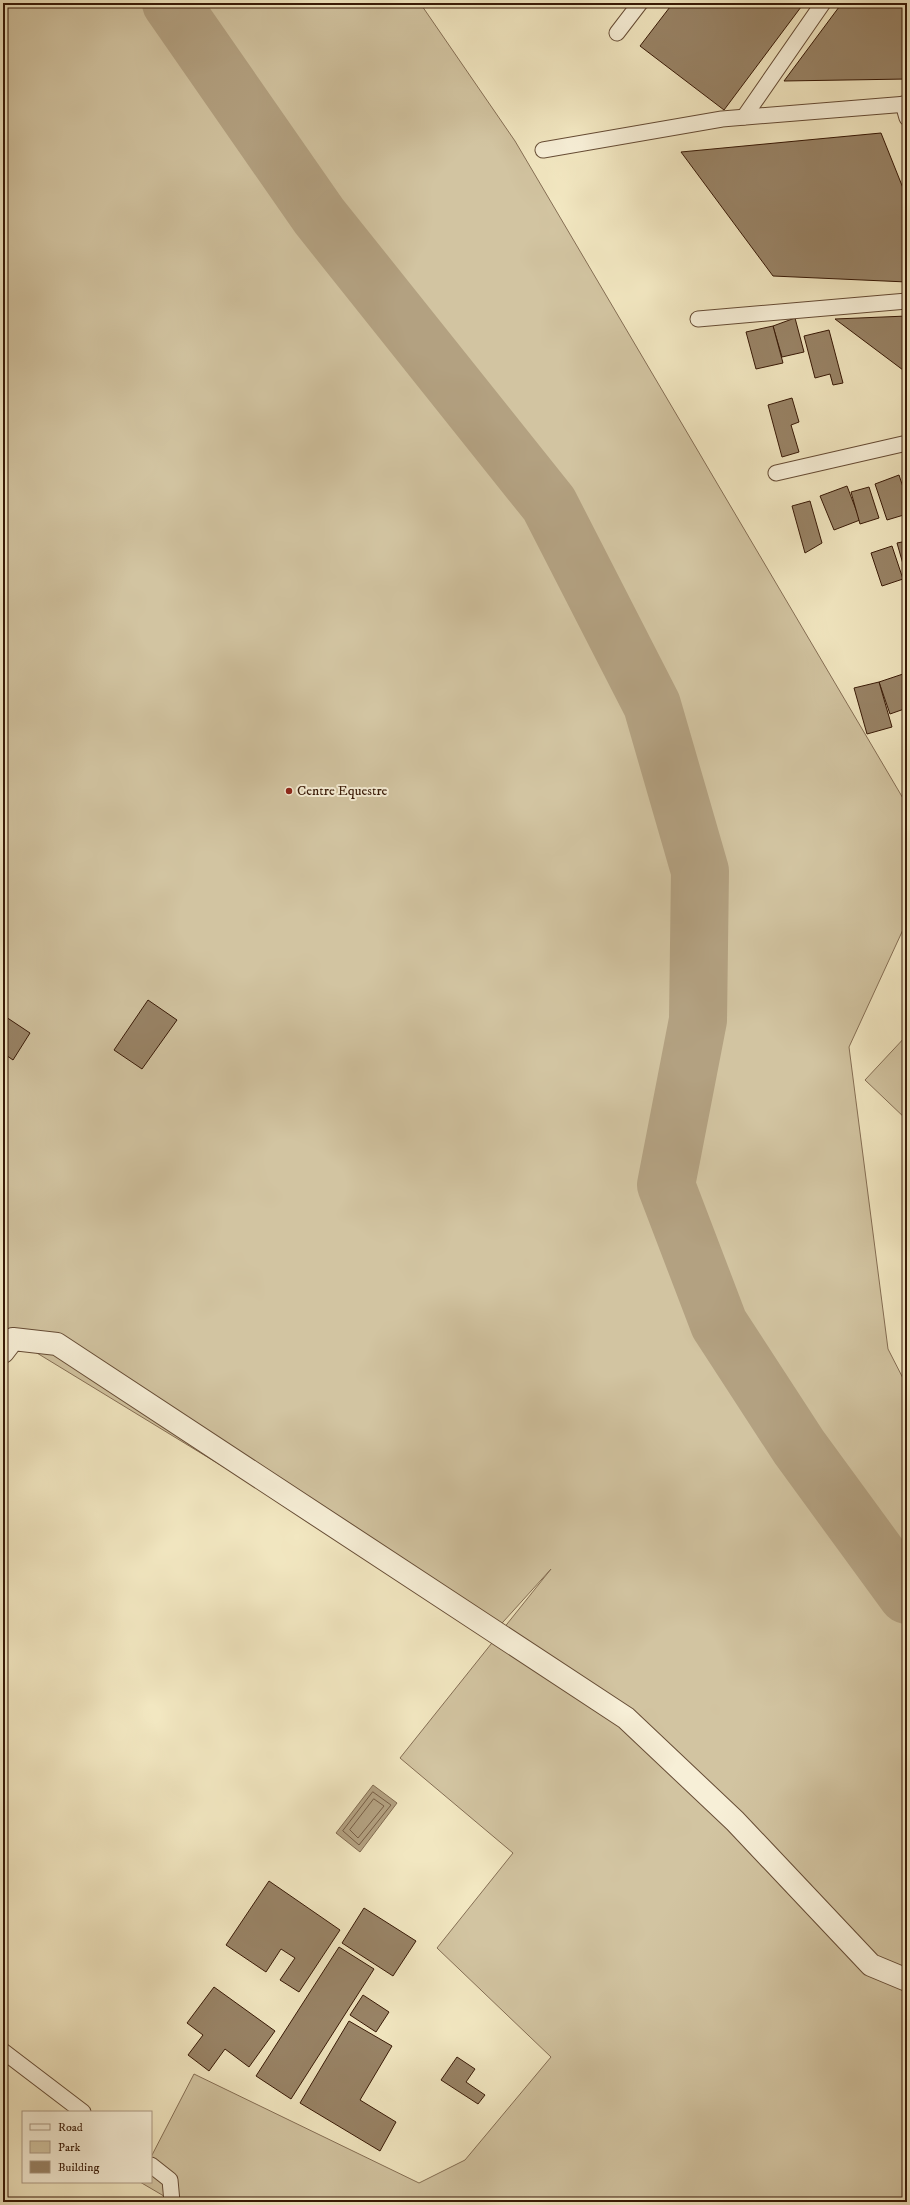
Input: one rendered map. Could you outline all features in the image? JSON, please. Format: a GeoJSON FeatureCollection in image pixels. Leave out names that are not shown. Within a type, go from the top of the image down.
{"type":"FeatureCollection","features":[{"type":"Feature","properties":{"kind":"street"},"geometry":{"type":"LineString","coordinates":[[3,1352],[13,1339],[57,1344],[626,1718],[735,1821],[871,1966],[907,1980]]}},
{"type":"Feature","properties":{"kind":"lane"},"geometry":{"type":"LineString","coordinates":[[617,33],[640,3]]}},
{"type":"Feature","properties":{"kind":"lane"},"geometry":{"type":"LineString","coordinates":[[744,117],[823,3]]}},
{"type":"Feature","properties":{"kind":"lane"},"geometry":{"type":"LineString","coordinates":[[543,150],[722,119],[744,117],[905,104],[907,118]]}},
{"type":"Feature","properties":{"kind":"lane"},"geometry":{"type":"LineString","coordinates":[[698,319],[907,301]]}},
{"type":"Feature","properties":{"kind":"lane"},"geometry":{"type":"LineString","coordinates":[[776,473],[907,443]]}},
{"type":"Feature","properties":{"kind":"lane"},"geometry":{"type":"LineString","coordinates":[[3,2050],[82,2111]]}},
{"type":"Feature","properties":{"kind":"lane"},"geometry":{"type":"LineString","coordinates":[[152,2166],[170,2180],[172,2202]]}},
{"type":"Feature","properties":{"kind":"green space"},"geometry":{"type":"Polygon","coordinates":[[[3,3],[420,3],[515,141],[907,805],[907,921],[849,1047],[888,1349],[907,1386],[907,2202],[174,2202],[142,2183],[152,2183],[152,2155],[194,2074],[419,2183],[465,2160],[551,2057],[437,1948],[513,1853],[400,1758],[551,1569],[494,1632],[14,1339],[3,1361],[3,3]]]}},
{"type":"Feature","properties":{"kind":"green space"},"geometry":{"type":"Polygon","coordinates":[[[907,1035],[907,1120],[865,1080],[907,1035]]]}},
{"type":"Feature","properties":{"kind":"water"},"geometry":{"type":"Polygon","coordinates":[[[373,1785],[397,1803],[360,1852],[336,1833],[373,1785]]]}},
{"type":"Feature","properties":{"kind":"building"},"geometry":{"type":"Polygon","coordinates":[[[673,3],[804,3],[724,110],[640,46],[673,3]]]}},
{"type":"Feature","properties":{"kind":"building"},"geometry":{"type":"Polygon","coordinates":[[[842,3],[907,3],[907,79],[784,81],[842,3]]]}},
{"type":"Feature","properties":{"kind":"building"},"geometry":{"type":"Polygon","coordinates":[[[881,133],[907,198],[907,282],[773,276],[681,152],[881,133]]]}},
{"type":"Feature","properties":{"kind":"building"},"geometry":{"type":"Polygon","coordinates":[[[907,316],[907,373],[835,319],[907,316]]]}},
{"type":"Feature","properties":{"kind":"building"},"geometry":{"type":"Polygon","coordinates":[[[795,318],[804,352],[782,357],[773,326],[795,318]]]}},
{"type":"Feature","properties":{"kind":"building"},"geometry":{"type":"Polygon","coordinates":[[[773,326],[783,363],[756,369],[746,332],[773,326]]]}},
{"type":"Feature","properties":{"kind":"building"},"geometry":{"type":"Polygon","coordinates":[[[829,330],[843,383],[833,385],[830,374],[815,378],[804,336],[829,330]]]}},
{"type":"Feature","properties":{"kind":"building"},"geometry":{"type":"Polygon","coordinates":[[[792,398],[799,422],[791,425],[799,452],[782,457],[768,405],[792,398]]]}},
{"type":"Feature","properties":{"kind":"building"},"geometry":{"type":"Polygon","coordinates":[[[899,475],[907,499],[907,514],[887,520],[875,484],[899,475]]]}},
{"type":"Feature","properties":{"kind":"building"},"geometry":{"type":"Polygon","coordinates":[[[847,486],[860,520],[834,530],[820,496],[847,486]]]}},
{"type":"Feature","properties":{"kind":"building"},"geometry":{"type":"Polygon","coordinates":[[[869,487],[879,518],[860,524],[851,492],[869,487]]]}},
{"type":"Feature","properties":{"kind":"building"},"geometry":{"type":"Polygon","coordinates":[[[810,501],[822,543],[805,553],[792,506],[810,501]]]}},
{"type":"Feature","properties":{"kind":"building"},"geometry":{"type":"Polygon","coordinates":[[[907,541],[907,578],[897,543],[907,541]]]}},
{"type":"Feature","properties":{"kind":"building"},"geometry":{"type":"Polygon","coordinates":[[[892,546],[903,579],[882,586],[871,553],[892,546]]]}},
{"type":"Feature","properties":{"kind":"building"},"geometry":{"type":"Polygon","coordinates":[[[906,673],[907,708],[890,714],[879,682],[906,673]]]}},
{"type":"Feature","properties":{"kind":"building"},"geometry":{"type":"Polygon","coordinates":[[[879,682],[892,727],[867,734],[854,688],[879,682]]]}},
{"type":"Feature","properties":{"kind":"building"},"geometry":{"type":"Polygon","coordinates":[[[148,1000],[177,1020],[142,1069],[114,1050],[148,1000]]]}},
{"type":"Feature","properties":{"kind":"building"},"geometry":{"type":"Polygon","coordinates":[[[3,1015],[30,1033],[13,1060],[3,1053],[3,1015]]]}},
{"type":"Feature","properties":{"kind":"building"},"geometry":{"type":"Polygon","coordinates":[[[269,1881],[340,1930],[299,1992],[280,1980],[295,1958],[281,1949],[266,1972],[226,1945],[269,1881]]]}},
{"type":"Feature","properties":{"kind":"building"},"geometry":{"type":"Polygon","coordinates":[[[364,1908],[416,1941],[393,1976],[342,1943],[364,1908]]]}},
{"type":"Feature","properties":{"kind":"building"},"geometry":{"type":"Polygon","coordinates":[[[339,1947],[374,1969],[291,2099],[256,2076],[339,1947]]]}},
{"type":"Feature","properties":{"kind":"building"},"geometry":{"type":"Polygon","coordinates":[[[214,1987],[275,2031],[249,2067],[225,2049],[209,2071],[188,2055],[203,2035],[187,2023],[214,1987]]]}},
{"type":"Feature","properties":{"kind":"building"},"geometry":{"type":"Polygon","coordinates":[[[363,1995],[389,2012],[376,2032],[350,2015],[363,1995]]]}},
{"type":"Feature","properties":{"kind":"building"},"geometry":{"type":"Polygon","coordinates":[[[349,2021],[392,2046],[360,2100],[396,2122],[380,2151],[300,2103],[349,2021]]]}},
{"type":"Feature","properties":{"kind":"building"},"geometry":{"type":"Polygon","coordinates":[[[457,2057],[475,2069],[466,2082],[485,2095],[478,2104],[441,2080],[457,2057]]]}},
{"type":"Feature","properties":{"kind":"waterway"},"geometry":{"type":"LineString","coordinates":[[171,3],[319,216],[549,504],[652,705],[700,871],[698,1020],[666,1185],[719,1324],[799,1447],[907,1595]]}},
{"type":"Feature","properties":{"kind":"place","name":"Centre Equestre"},"geometry":{"type":"Point","coordinates":[289,791]}}]}
